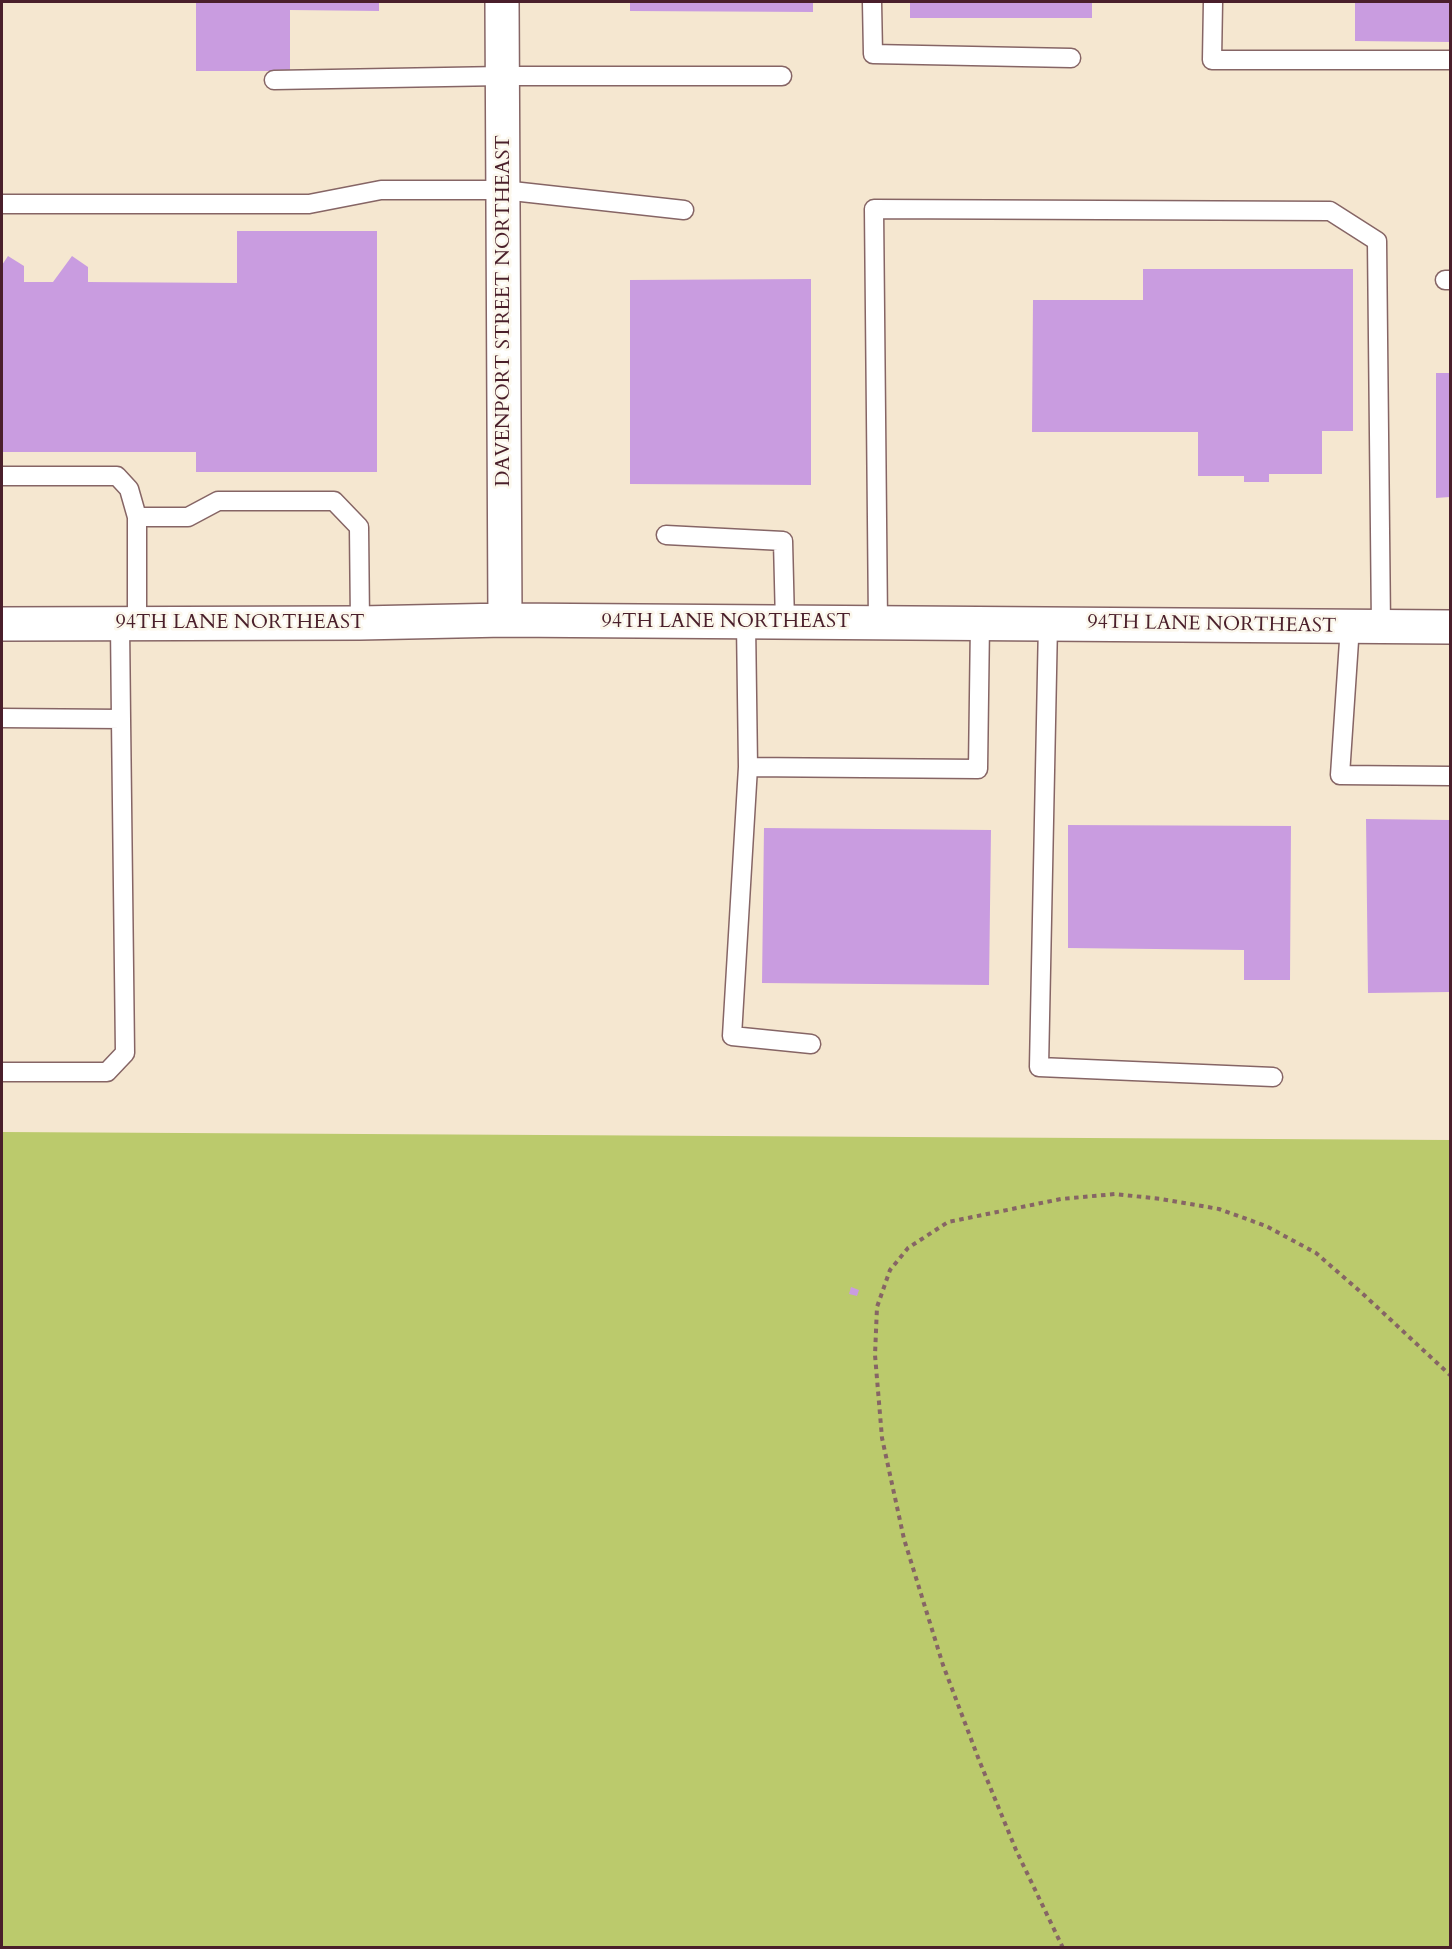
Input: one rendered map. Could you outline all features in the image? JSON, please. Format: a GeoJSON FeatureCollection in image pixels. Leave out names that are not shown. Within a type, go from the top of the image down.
{"type":"FeatureCollection","features":[{"type":"Feature","properties":{"kind":"street","name":"DAVENPORT STREET NORTHEAST"},"geometry":{"type":"LineString","coordinates":[[502,2],[506,620]]}},
{"type":"Feature","properties":{"kind":"street","name":"94TH LANE NORTHEAST"},"geometry":{"type":"LineString","coordinates":[[2,624],[360,623],[506,620],[1450,627]]}},
{"type":"Feature","properties":{"kind":"lane"},"geometry":{"type":"LineString","coordinates":[[872,2],[873,54],[1071,58]]}},
{"type":"Feature","properties":{"kind":"lane"},"geometry":{"type":"LineString","coordinates":[[1213,2],[1212,60],[1450,60]]}},
{"type":"Feature","properties":{"kind":"lane"},"geometry":{"type":"LineString","coordinates":[[274,80],[502,76],[782,76]]}},
{"type":"Feature","properties":{"kind":"lane"},"geometry":{"type":"LineString","coordinates":[[2,204],[309,204],[381,190],[503,190],[684,210]]}},
{"type":"Feature","properties":{"kind":"lane"},"geometry":{"type":"LineString","coordinates":[[878,623],[874,209],[1330,211],[1377,241],[1365,627],[1340,775],[1450,776]]}},
{"type":"Feature","properties":{"kind":"lane"},"geometry":{"type":"LineString","coordinates":[[2,476],[117,476],[129,489],[137,517],[121,718],[125,1053],[107,1072],[2,1072]]}},
{"type":"Feature","properties":{"kind":"lane"},"geometry":{"type":"LineString","coordinates":[[137,517],[188,517],[218,501],[334,501],[359,527],[360,623]]}},
{"type":"Feature","properties":{"kind":"lane"},"geometry":{"type":"LineString","coordinates":[[666,535],[783,540],[785,623]]}},
{"type":"Feature","properties":{"kind":"lane"},"geometry":{"type":"LineString","coordinates":[[746,623],[748,767],[732,1035],[810,1044]]}},
{"type":"Feature","properties":{"kind":"lane"},"geometry":{"type":"LineString","coordinates":[[748,767],[978,769],[980,623]]}},
{"type":"Feature","properties":{"kind":"lane"},"geometry":{"type":"LineString","coordinates":[[1048,623],[1039,1067],[1273,1077]]}},
{"type":"Feature","properties":{"kind":"lane"},"geometry":{"type":"LineString","coordinates":[[2,718],[121,718]]}},
{"type":"Feature","properties":{"kind":"path"},"geometry":{"type":"LineString","coordinates":[[1063,1947],[1017,1850],[979,1760],[943,1665],[904,1539],[882,1438],[875,1355],[877,1307],[891,1270],[908,1248],[948,1222],[1060,1199],[1115,1194],[1219,1209],[1266,1226],[1316,1253],[1450,1375]]}},
{"type":"Feature","properties":{"kind":"green space"},"geometry":{"type":"Polygon","coordinates":[[[2,1132],[1450,1140],[1450,1947],[2,1948],[2,1132]]]}},
{"type":"Feature","properties":{"kind":"building"},"geometry":{"type":"Polygon","coordinates":[[[196,2],[379,2],[379,11],[290,10],[290,71],[196,71],[196,2]]]}},
{"type":"Feature","properties":{"kind":"building"},"geometry":{"type":"Polygon","coordinates":[[[630,2],[813,2],[813,12],[630,11],[630,2]]]}},
{"type":"Feature","properties":{"kind":"building"},"geometry":{"type":"Polygon","coordinates":[[[910,2],[1092,2],[1092,18],[910,18],[910,2]]]}},
{"type":"Feature","properties":{"kind":"building"},"geometry":{"type":"Polygon","coordinates":[[[1355,2],[1450,2],[1450,42],[1355,41],[1355,2]]]}},
{"type":"Feature","properties":{"kind":"building"},"geometry":{"type":"Polygon","coordinates":[[[237,231],[377,231],[377,472],[196,472],[196,452],[2,452],[2,265],[8,256],[24,266],[24,282],[53,282],[72,256],[88,267],[88,282],[237,283],[237,231]]]}},
{"type":"Feature","properties":{"kind":"building"},"geometry":{"type":"Polygon","coordinates":[[[1143,269],[1353,269],[1353,431],[1322,431],[1322,474],[1269,474],[1269,482],[1244,482],[1244,476],[1198,476],[1198,432],[1032,432],[1033,300],[1143,300],[1143,269]]]}},
{"type":"Feature","properties":{"kind":"building"},"geometry":{"type":"Polygon","coordinates":[[[811,279],[811,485],[630,484],[630,280],[811,279]]]}},
{"type":"Feature","properties":{"kind":"building"},"geometry":{"type":"Polygon","coordinates":[[[1436,373],[1450,373],[1450,497],[1436,498],[1436,373]]]}},
{"type":"Feature","properties":{"kind":"building"},"geometry":{"type":"Polygon","coordinates":[[[1366,819],[1450,820],[1450,992],[1368,993],[1366,819]]]}},
{"type":"Feature","properties":{"kind":"building"},"geometry":{"type":"Polygon","coordinates":[[[1068,825],[1291,826],[1290,980],[1244,980],[1244,950],[1068,948],[1068,825]]]}},
{"type":"Feature","properties":{"kind":"building"},"geometry":{"type":"Polygon","coordinates":[[[764,828],[991,830],[989,985],[762,983],[764,828]]]}},
{"type":"Feature","properties":{"kind":"building"},"geometry":{"type":"Polygon","coordinates":[[[851,1287],[859,1290],[857,1296],[849,1294],[851,1287]]]}}]}
